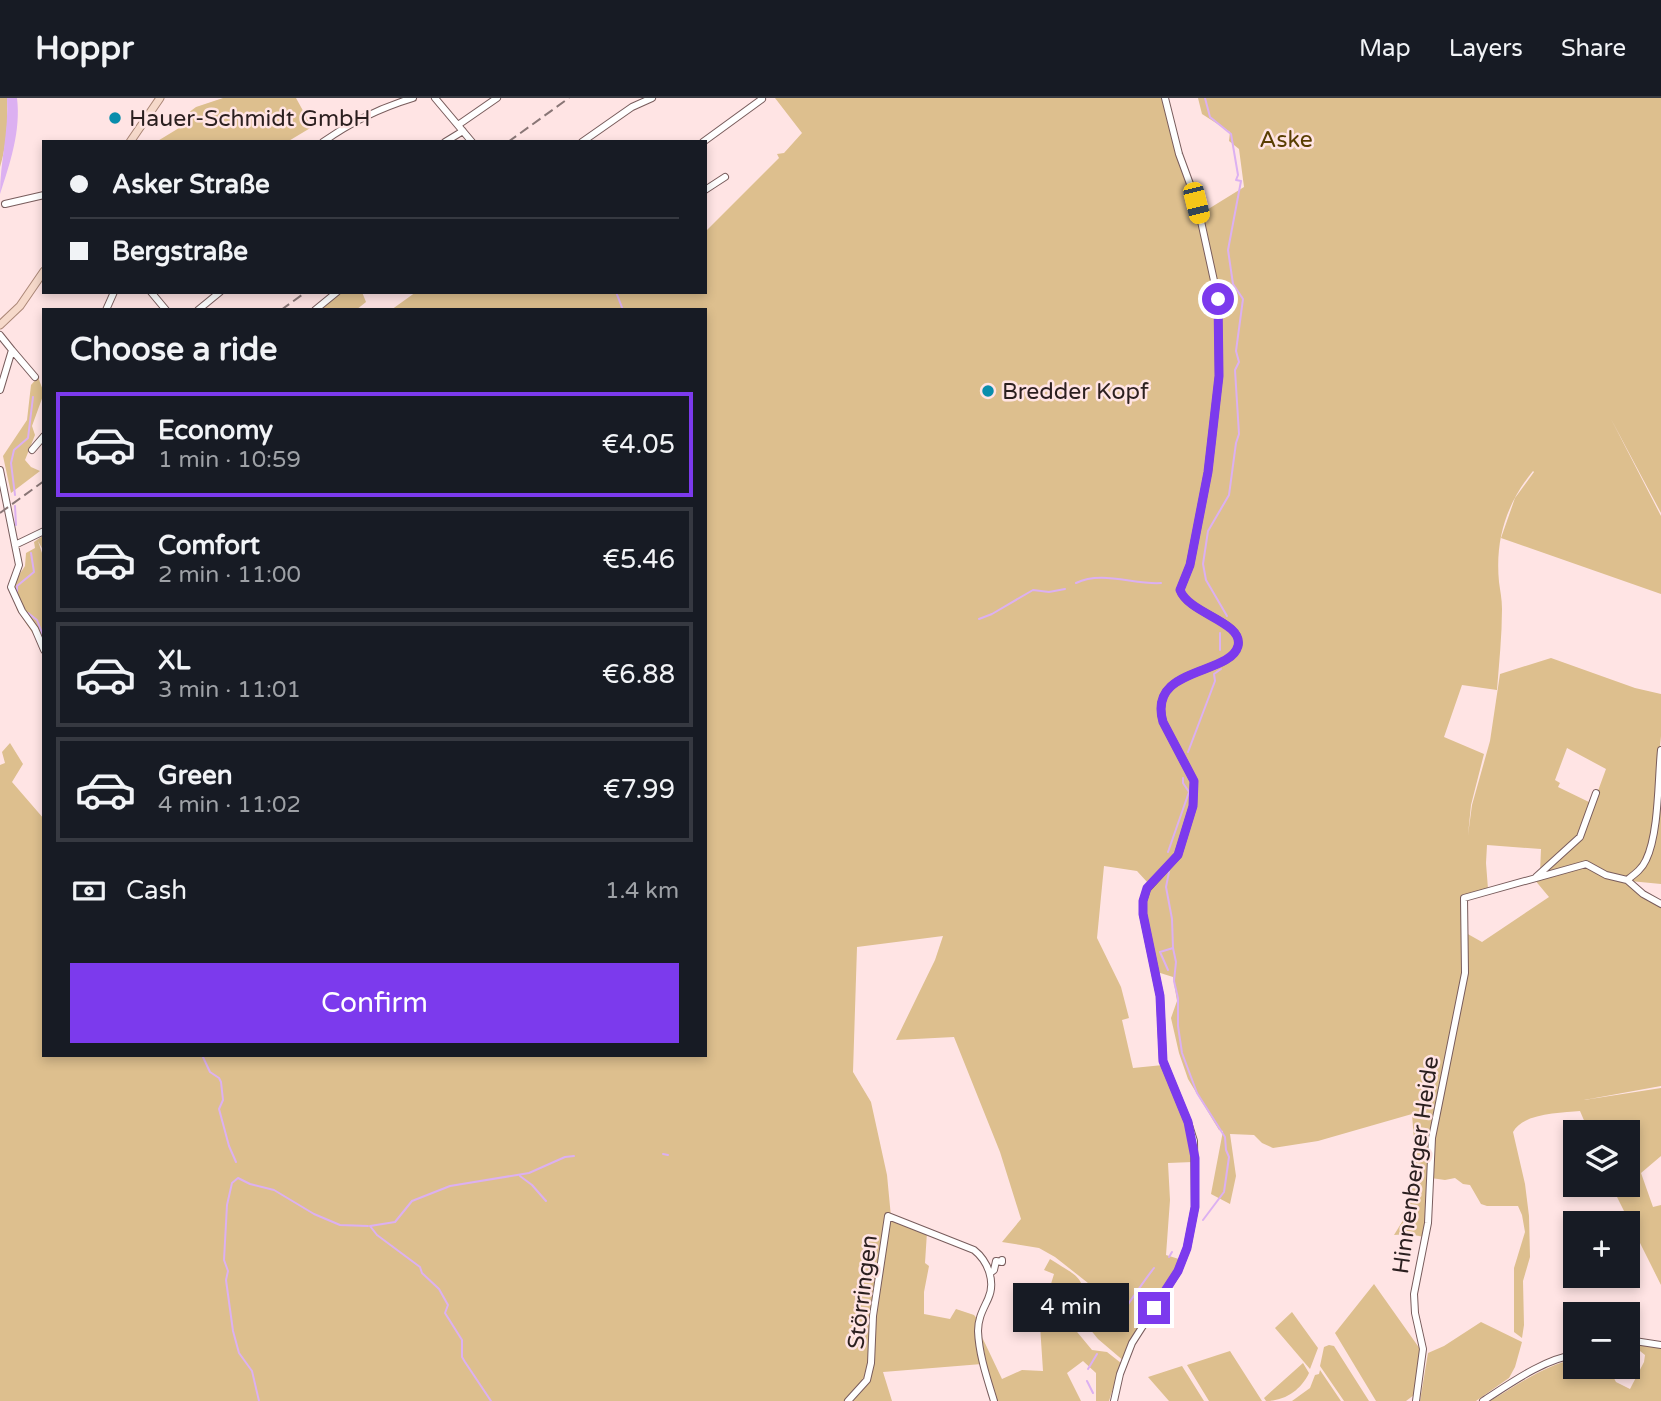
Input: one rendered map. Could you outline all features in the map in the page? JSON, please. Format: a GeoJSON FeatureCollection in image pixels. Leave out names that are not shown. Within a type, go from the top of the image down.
{"type":"FeatureCollection","features":[{"type":"Feature","properties":{"kind":"main road"},"geometry":{"type":"LineString","coordinates":[[131,140],[160,98]]}},
{"type":"Feature","properties":{"kind":"main road"},"geometry":{"type":"LineString","coordinates":[[0,325],[20,306],[42,274]]}},
{"type":"Feature","properties":{"kind":"street"},"geometry":{"type":"LineString","coordinates":[[326,140],[385,107],[413,98]]}},
{"type":"Feature","properties":{"kind":"street"},"geometry":{"type":"LineString","coordinates":[[435,98],[470,140]]}},
{"type":"Feature","properties":{"kind":"street"},"geometry":{"type":"LineString","coordinates":[[447,140],[497,98]]}},
{"type":"Feature","properties":{"kind":"street"},"geometry":{"type":"LineString","coordinates":[[585,140],[632,107],[652,98]]}},
{"type":"Feature","properties":{"kind":"street"},"geometry":{"type":"LineString","coordinates":[[1114,1401],[1132,1343],[1178,1271],[1187,1248],[1195,1207],[1194,1141],[1163,1061],[1160,996],[1143,914],[1147,888],[1178,855],[1193,806],[1194,781],[1163,722],[1161,703],[1176,683],[1192,673],[1229,659],[1238,648],[1238,637],[1233,629],[1187,603],[1180,590],[1190,565],[1208,472],[1219,376],[1219,310],[1214,275],[1196,203],[1166,98]]}},
{"type":"Feature","properties":{"kind":"street"},"geometry":{"type":"LineString","coordinates":[[706,140],[762,99]]}},
{"type":"Feature","properties":{"kind":"street"},"geometry":{"type":"LineString","coordinates":[[707,189],[725,177]]}},
{"type":"Feature","properties":{"kind":"street"},"geometry":{"type":"LineString","coordinates":[[5,204],[42,195]]}},
{"type":"Feature","properties":{"kind":"street"},"geometry":{"type":"LineString","coordinates":[[153,294],[164,308]]}},
{"type":"Feature","properties":{"kind":"street"},"geometry":{"type":"LineString","coordinates":[[200,308],[218,294]]}},
{"type":"Feature","properties":{"kind":"street"},"geometry":{"type":"LineString","coordinates":[[317,308],[335,294]]}},
{"type":"Feature","properties":{"kind":"street"},"geometry":{"type":"LineString","coordinates":[[0,335],[35,377]]}},
{"type":"Feature","properties":{"kind":"street"},"geometry":{"type":"LineString","coordinates":[[0,390],[12,350]]}},
{"type":"Feature","properties":{"kind":"street"},"geometry":{"type":"LineString","coordinates":[[32,450],[42,438]]}},
{"type":"Feature","properties":{"kind":"street"},"geometry":{"type":"LineString","coordinates":[[0,470],[19,565],[11,587],[42,645]]}},
{"type":"Feature","properties":{"kind":"street"},"geometry":{"type":"LineString","coordinates":[[15,545],[42,532]]}},
{"type":"Feature","properties":{"kind":"street"},"geometry":{"type":"LineString","coordinates":[[1627,880],[1637,873],[1647,858],[1655,820],[1661,750]]}},
{"type":"Feature","properties":{"kind":"street"},"geometry":{"type":"LineString","coordinates":[[1535,878],[1580,837],[1596,793]]}},
{"type":"Feature","properties":{"kind":"street"},"geometry":{"type":"LineString","coordinates":[[1535,878],[1586,864],[1606,875],[1627,880],[1643,894],[1661,904]]}},
{"type":"Feature","properties":{"kind":"street","name":"Hinnenberger Heide"},"geometry":{"type":"LineString","coordinates":[[1416,1399],[1423,1349],[1415,1313],[1415,1294],[1428,1223],[1432,1138],[1465,973],[1464,898],[1535,878]]}},
{"type":"Feature","properties":{"kind":"street","name":"Störringen"},"geometry":{"type":"LineString","coordinates":[[848,1401],[867,1380],[871,1363],[873,1316],[888,1216],[974,1250],[985,1259],[990,1273]]}},
{"type":"Feature","properties":{"kind":"street"},"geometry":{"type":"LineString","coordinates":[[994,1401],[982,1362],[978,1321],[990,1296],[990,1273],[994,1270],[996,1261],[1002,1260]]}},
{"type":"Feature","properties":{"kind":"street"},"geometry":{"type":"LineString","coordinates":[[1640,1342],[1661,1345]]}},
{"type":"Feature","properties":{"kind":"street"},"geometry":{"type":"LineString","coordinates":[[1483,1401],[1526,1375],[1563,1358]]}},
{"type":"Feature","properties":{"kind":"green space"},"geometry":{"type":"Polygon","coordinates":[[[0,98],[7,98],[7,116],[6,141],[0,167],[0,98]]]}},
{"type":"Feature","properties":{"kind":"green space"},"geometry":{"type":"Polygon","coordinates":[[[223,98],[296,98],[312,127],[290,140],[159,140],[179,128],[188,113],[196,107],[223,98]]]}},
{"type":"Feature","properties":{"kind":"green space","name":"Aske"},"geometry":{"type":"Polygon","coordinates":[[[775,98],[1162,98],[1197,216],[1244,187],[1239,149],[1229,141],[1230,132],[1202,114],[1198,98],[1661,98],[1661,513],[1611,419],[1661,516],[1661,594],[1501,538],[1515,498],[1504,523],[1501,537],[1499,552],[1502,619],[1497,690],[1462,685],[1444,737],[1484,754],[1471,805],[1468,835],[1472,805],[1490,741],[1500,674],[1551,658],[1635,688],[1661,694],[1661,736],[1653,819],[1647,857],[1642,865],[1627,879],[1607,874],[1587,864],[1536,877],[1540,873],[1541,849],[1487,845],[1488,889],[1466,895],[1466,933],[1482,942],[1549,897],[1534,879],[1586,865],[1606,876],[1626,881],[1642,895],[1661,905],[1661,1086],[1584,1100],[1661,1088],[1661,1156],[1641,1173],[1653,1207],[1661,1205],[1661,1285],[1640,1243],[1640,1211],[1624,1211],[1617,1197],[1640,1197],[1640,1120],[1584,1120],[1580,1111],[1533,1118],[1525,1121],[1513,1132],[1529,1216],[1530,1257],[1523,1281],[1522,1338],[1514,1332],[1514,1268],[1525,1232],[1518,1206],[1487,1206],[1481,1204],[1470,1185],[1455,1178],[1431,1178],[1424,1237],[1394,1235],[1402,1222],[1416,1167],[1412,1114],[1318,1141],[1273,1148],[1254,1135],[1230,1134],[1236,1176],[1230,1204],[1211,1194],[1223,1131],[1219,1130],[1188,1079],[1179,1053],[1171,1018],[1177,1001],[1173,977],[1154,971],[1145,913],[1154,878],[1148,883],[1137,871],[1104,866],[1097,938],[1121,987],[1129,1018],[1122,1020],[1133,1068],[1163,1065],[1186,1124],[1193,1162],[1168,1163],[1170,1200],[1166,1255],[1182,1260],[1132,1343],[1125,1362],[1098,1339],[1085,1323],[1090,1297],[1088,1283],[1039,1248],[1002,1242],[1021,1219],[1000,1152],[954,1037],[896,1040],[935,960],[943,936],[857,947],[853,1072],[871,1102],[887,1175],[891,1217],[927,1232],[925,1263],[929,1266],[924,1292],[924,1314],[950,1319],[956,1309],[974,1315],[978,1320],[982,1364],[883,1372],[892,1401],[0,1401],[0,765],[5,763],[2,752],[10,743],[23,764],[12,782],[42,817],[42,1057],[707,1057],[707,308],[394,308],[413,294],[707,294],[707,230],[779,158],[777,154],[784,153],[802,133],[775,98]],[[1567,748],[1555,780],[1560,783],[1558,787],[1591,803],[1580,836],[1566,852],[1581,837],[1606,769],[1567,748]]]}},
{"type":"Feature","properties":{"kind":"green space"},"geometry":{"type":"Polygon","coordinates":[[[339,294],[363,294],[366,302],[358,308],[322,308],[339,294]]]}},
{"type":"Feature","properties":{"kind":"green space"},"geometry":{"type":"Polygon","coordinates":[[[38,377],[42,398],[32,426],[35,435],[25,460],[40,471],[11,493],[3,456],[27,420],[31,385],[38,377]]]}},
{"type":"Feature","properties":{"kind":"green space"},"geometry":{"type":"Polygon","coordinates":[[[42,536],[42,548],[38,541],[42,553],[42,647],[17,610],[11,587],[25,566],[26,553],[35,548],[34,542],[42,536]]]}},
{"type":"Feature","properties":{"kind":"green space"},"geometry":{"type":"Polygon","coordinates":[[[1661,756],[1661,884],[1630,881],[1648,858],[1661,756]]]}},
{"type":"Feature","properties":{"kind":"green space"},"geometry":{"type":"Polygon","coordinates":[[[1050,1259],[1078,1278],[1084,1290],[1084,1310],[1078,1307],[1068,1321],[1092,1350],[1107,1352],[1121,1363],[1109,1401],[1096,1401],[1096,1373],[1083,1361],[1067,1373],[1081,1401],[997,1401],[987,1369],[982,1337],[1002,1379],[1022,1370],[1043,1371],[1038,1295],[1047,1297],[1054,1274],[1044,1270],[1050,1259]]]}},
{"type":"Feature","properties":{"kind":"green space"},"geometry":{"type":"Polygon","coordinates":[[[1374,1284],[1420,1349],[1414,1395],[1406,1401],[1376,1401],[1335,1333],[1374,1284]]]}},
{"type":"Feature","properties":{"kind":"green space"},"geometry":{"type":"Polygon","coordinates":[[[1292,1312],[1318,1348],[1310,1369],[1275,1328],[1292,1312]]]}},
{"type":"Feature","properties":{"kind":"green space"},"geometry":{"type":"Polygon","coordinates":[[[1481,1322],[1522,1342],[1509,1378],[1476,1401],[1420,1401],[1428,1353],[1481,1322]]]}},
{"type":"Feature","properties":{"kind":"green space"},"geometry":{"type":"Polygon","coordinates":[[[1640,1341],[1643,1345],[1661,1347],[1661,1401],[1490,1401],[1521,1382],[1563,1362],[1563,1379],[1614,1379],[1630,1389],[1635,1379],[1640,1379],[1645,1355],[1640,1351],[1640,1341]]]}},
{"type":"Feature","properties":{"kind":"green space"},"geometry":{"type":"Polygon","coordinates":[[[1334,1346],[1369,1401],[1344,1401],[1320,1366],[1324,1347],[1334,1346]]]}},
{"type":"Feature","properties":{"kind":"green space"},"geometry":{"type":"Polygon","coordinates":[[[1230,1351],[1262,1401],[1209,1401],[1187,1365],[1230,1351]]]}},
{"type":"Feature","properties":{"kind":"green space"},"geometry":{"type":"Polygon","coordinates":[[[1303,1363],[1309,1373],[1302,1385],[1286,1397],[1266,1401],[1264,1398],[1303,1363]]]}},
{"type":"Feature","properties":{"kind":"green space"},"geometry":{"type":"Polygon","coordinates":[[[1182,1366],[1204,1401],[1169,1401],[1148,1377],[1182,1366]]]}},
{"type":"Feature","properties":{"kind":"green space"},"geometry":{"type":"Polygon","coordinates":[[[1320,1370],[1341,1401],[1292,1401],[1310,1388],[1320,1370]]]}},
{"type":"Feature","properties":{"kind":"shaded area"},"geometry":{"type":"Polygon","coordinates":[[[7,98],[17,98],[18,110],[14,147],[0,194],[7,122],[7,98]]]}},
{"type":"Feature","properties":{"kind":"waterway"},"geometry":{"type":"LineString","coordinates":[[1205,98],[1210,117],[1231,134],[1238,175],[1236,180],[1241,181],[1228,250],[1233,284],[1243,299],[1236,351],[1239,362],[1235,370],[1239,434],[1229,495],[1208,531],[1203,564],[1206,580],[1227,616]]}},
{"type":"Feature","properties":{"kind":"waterway"},"geometry":{"type":"LineString","coordinates":[[617,294],[622,308]]}},
{"type":"Feature","properties":{"kind":"waterway"},"geometry":{"type":"LineString","coordinates":[[15,495],[11,463],[14,450],[28,438],[33,397]]}},
{"type":"Feature","properties":{"kind":"waterway"},"geometry":{"type":"LineString","coordinates":[[15,506],[16,525]]}},
{"type":"Feature","properties":{"kind":"waterway"},"geometry":{"type":"LineString","coordinates":[[17,593],[17,586],[34,572],[31,553]]}},
{"type":"Feature","properties":{"kind":"waterway"},"geometry":{"type":"LineString","coordinates":[[1076,583],[1096,578],[1161,583]]}},
{"type":"Feature","properties":{"kind":"waterway"},"geometry":{"type":"LineString","coordinates":[[979,619],[1033,590],[1049,592],[1065,589]]}},
{"type":"Feature","properties":{"kind":"waterway"},"geometry":{"type":"LineString","coordinates":[[28,613],[37,620],[42,633]]}},
{"type":"Feature","properties":{"kind":"waterway"},"geometry":{"type":"LineString","coordinates":[[1220,633],[1220,650]]}},
{"type":"Feature","properties":{"kind":"waterway"},"geometry":{"type":"LineString","coordinates":[[1188,752],[1215,681],[1214,674],[1221,669]]}},
{"type":"Feature","properties":{"kind":"waterway"},"geometry":{"type":"LineString","coordinates":[[1168,852],[1189,792],[1183,778]]}},
{"type":"Feature","properties":{"kind":"waterway"},"geometry":{"type":"LineString","coordinates":[[1169,872],[1166,887],[1172,919],[1176,962],[1174,981],[1182,1053],[1197,1093],[1225,1137],[1229,1157],[1224,1192],[1203,1220]]}},
{"type":"Feature","properties":{"kind":"waterway"},"geometry":{"type":"LineString","coordinates":[[1168,970],[1160,952],[1173,948]]}},
{"type":"Feature","properties":{"kind":"waterway"},"geometry":{"type":"LineString","coordinates":[[203,1057],[210,1072],[221,1082],[223,1100],[219,1109],[236,1162]]}},
{"type":"Feature","properties":{"kind":"waterway"},"geometry":{"type":"LineString","coordinates":[[663,1154],[668,1155]]}},
{"type":"Feature","properties":{"kind":"waterway"},"geometry":{"type":"LineString","coordinates":[[370,1226],[395,1222],[412,1201],[450,1186],[529,1173],[565,1157],[574,1156]]}},
{"type":"Feature","properties":{"kind":"waterway"},"geometry":{"type":"LineString","coordinates":[[520,1176],[546,1201]]}},
{"type":"Feature","properties":{"kind":"waterway"},"geometry":{"type":"LineString","coordinates":[[259,1401],[252,1371],[239,1353],[226,1280],[228,1271],[224,1260],[227,1205],[232,1183],[238,1178],[274,1190],[314,1214],[340,1225],[368,1226]]}},
{"type":"Feature","properties":{"kind":"waterway"},"geometry":{"type":"LineString","coordinates":[[370,1226],[377,1235],[420,1267],[422,1273],[439,1289],[448,1305],[445,1313],[462,1340],[462,1357],[491,1401]]}},
{"type":"Feature","properties":{"kind":"waterway"},"geometry":{"type":"LineString","coordinates":[[1169,1257],[1172,1252]]}},
{"type":"Feature","properties":{"kind":"waterway"},"geometry":{"type":"LineString","coordinates":[[1111,1326],[1154,1268]]}},
{"type":"Feature","properties":{"kind":"waterway"},"geometry":{"type":"LineString","coordinates":[[1088,1369],[1097,1354]]}},
{"type":"Feature","properties":{"kind":"waterway"},"geometry":{"type":"LineString","coordinates":[[1087,1381],[1093,1393]]}},
{"type":"Feature","properties":{"kind":"railway"},"geometry":{"type":"LineString","coordinates":[[511,140],[569,98]]}},
{"type":"Feature","properties":{"kind":"railway"},"geometry":{"type":"LineString","coordinates":[[284,308],[303,294]]}},
{"type":"Feature","properties":{"kind":"railway"},"geometry":{"type":"LineString","coordinates":[[0,513],[42,482]]}},
{"type":"Feature","properties":{"kind":"place","name":"Hauer-Schmidt GmbH"},"geometry":{"type":"Point","coordinates":[115,118]}},
{"type":"Feature","properties":{"kind":"place","name":"Bredder Kopf"},"geometry":{"type":"Point","coordinates":[988,391]}},
{"type":"Feature","properties":{"kind":"route"},"geometry":{"type":"LineString","coordinates":[[1154,1308],[1165,1294],[1185,1254],[1196,1191],[1194,1141],[1163,1061],[1160,996],[1143,914],[1147,888],[1178,855],[1193,806],[1195,786],[1163,722],[1161,703],[1176,683],[1192,673],[1229,659],[1238,648],[1238,637],[1233,629],[1187,603],[1180,590],[1190,565],[1208,472],[1219,376],[1218,299]]}}]}
